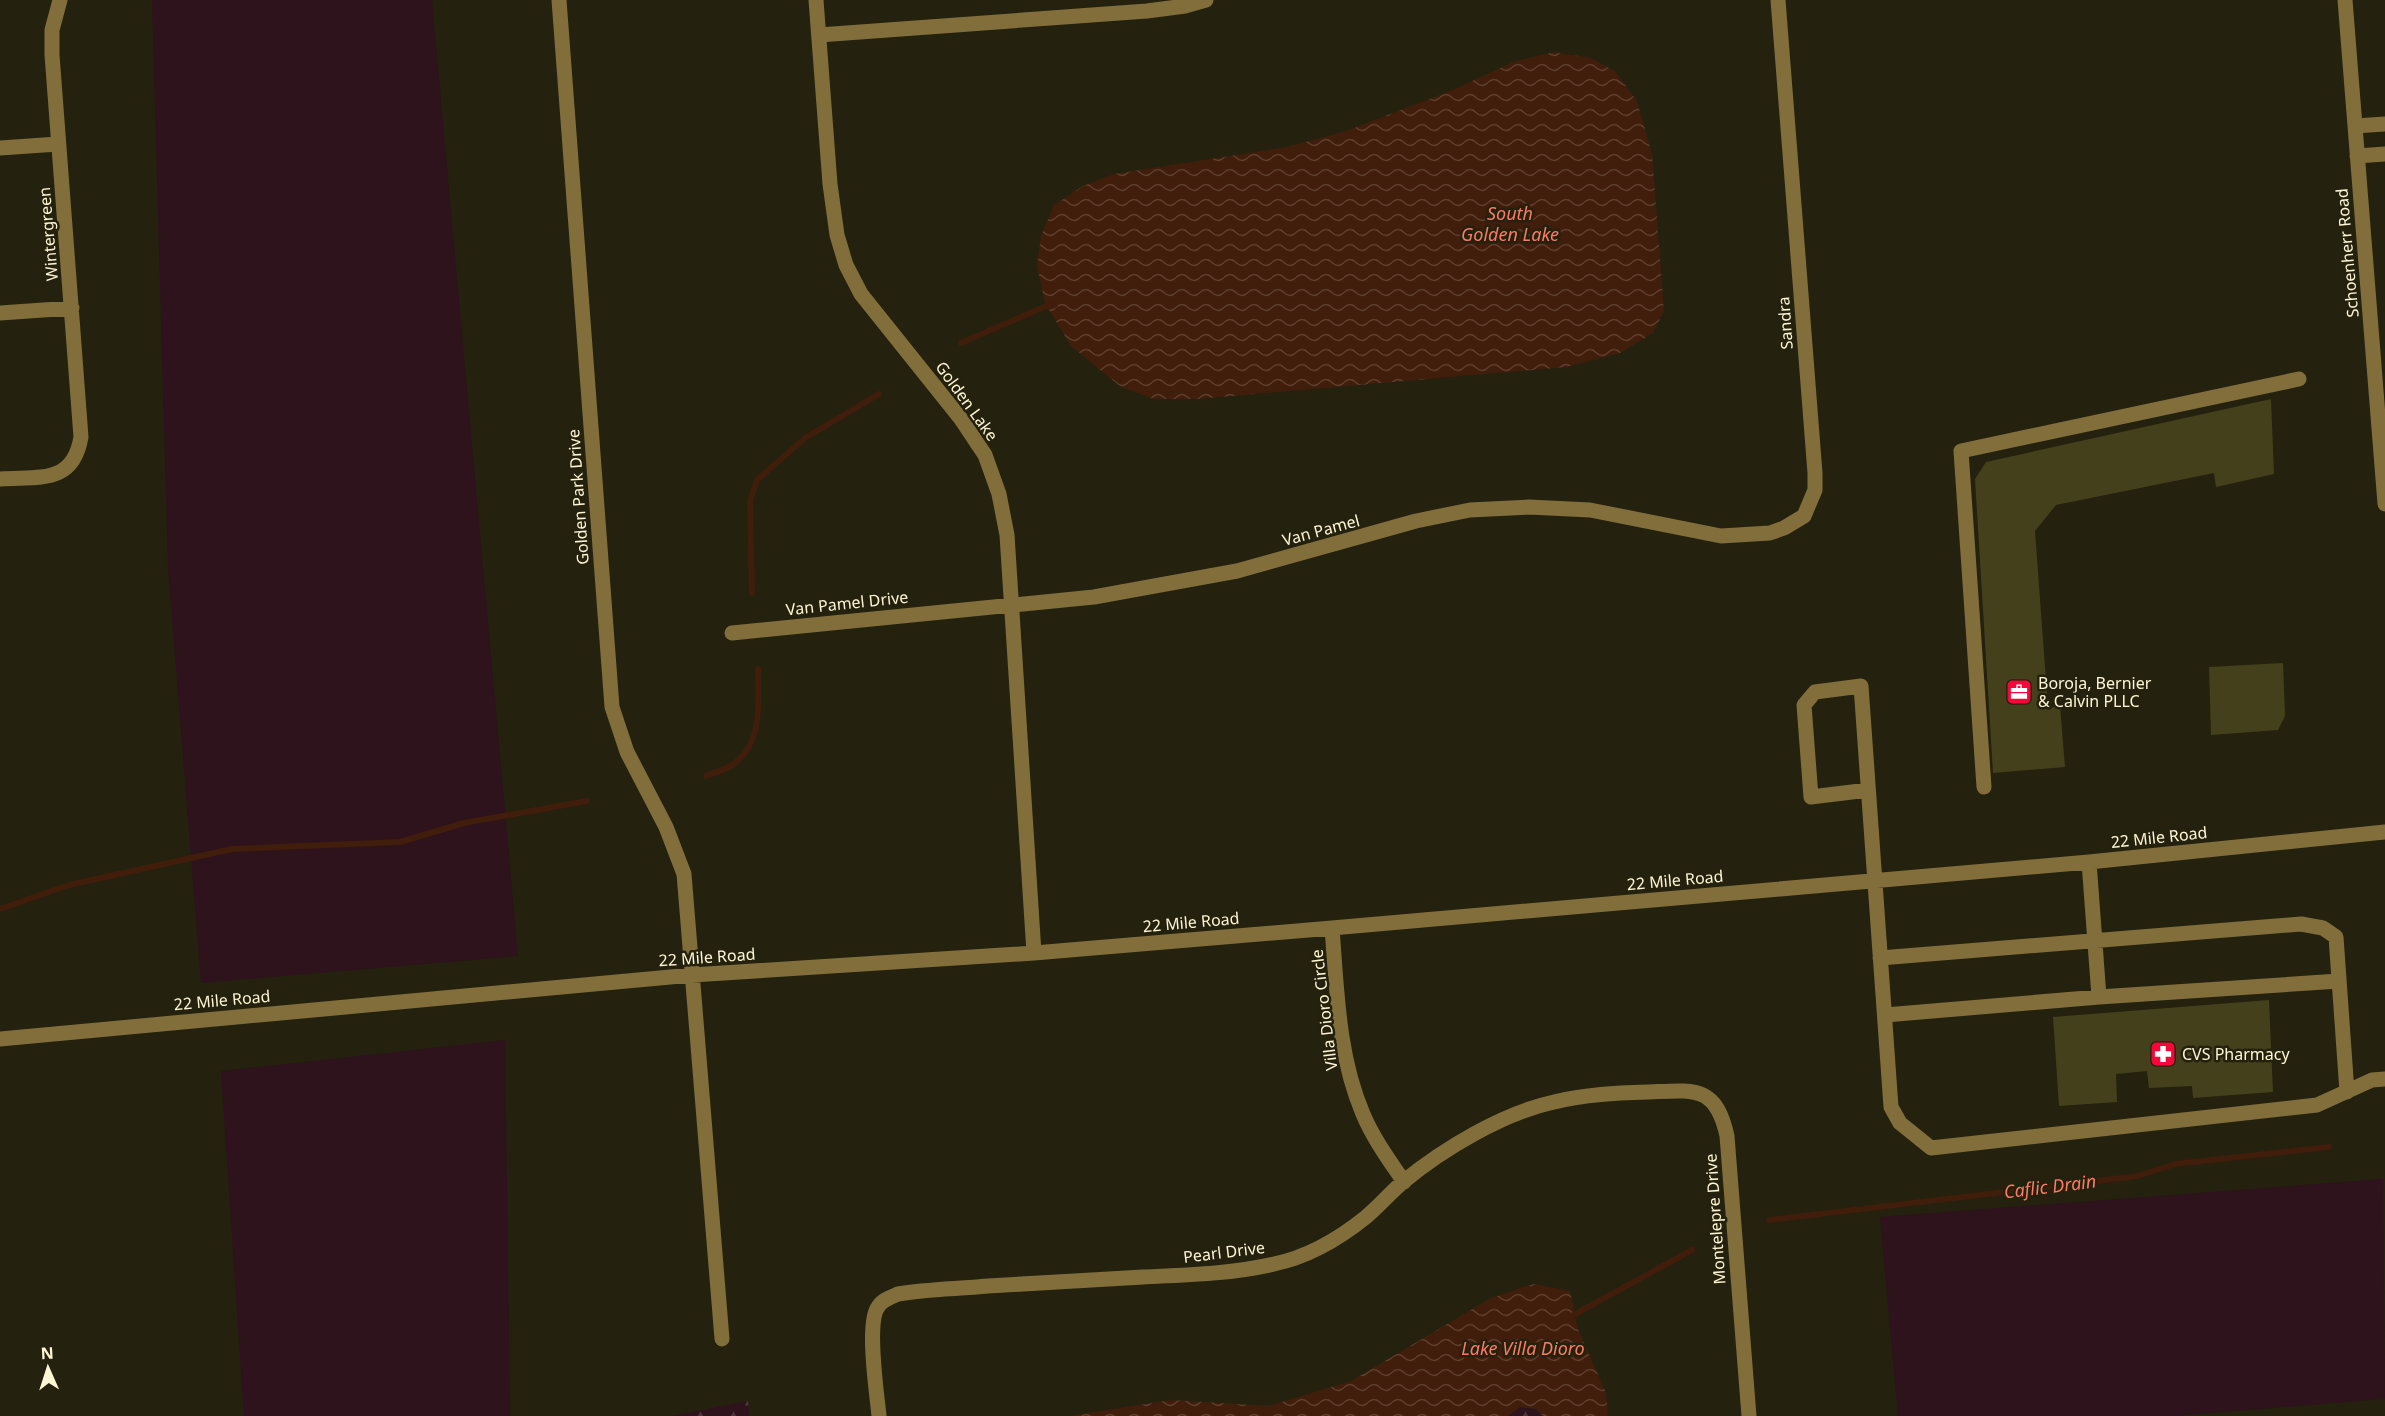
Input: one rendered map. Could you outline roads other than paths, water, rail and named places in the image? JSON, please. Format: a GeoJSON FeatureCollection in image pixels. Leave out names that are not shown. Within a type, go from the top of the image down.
{"type":"FeatureCollection","features":[{"type":"Feature","properties":{"kind":"street","name":"Wintergreen"},"geometry":{"type":"LineString","coordinates":[[0,479],[61,473],[71,465],[79,449],[81,419],[58,144],[52,30],[60,0]]}},
{"type":"Feature","properties":{"kind":"street","name":"Golden Park Drive"},"geometry":{"type":"LineString","coordinates":[[559,0],[612,707],[627,752],[666,827],[684,874],[716,1240],[722,1339]]}},
{"type":"Feature","properties":{"kind":"street","name":"Golden Lake"},"geometry":{"type":"LineString","coordinates":[[816,0],[831,194],[837,235],[846,265],[861,294],[961,419],[985,455],[999,494],[1007,535],[1034,953]]}},
{"type":"Feature","properties":{"kind":"street"},"geometry":{"type":"LineString","coordinates":[[819,35],[1147,12],[1206,0]]}},
{"type":"Feature","properties":{"kind":"street","name":"Sandra"},"geometry":{"type":"LineString","coordinates":[[1684,529],[1721,537],[1770,533],[1804,516],[1815,490],[1778,0]]}},
{"type":"Feature","properties":{"kind":"street","name":"Schoenherr Road"},"geometry":{"type":"LineString","coordinates":[[2345,0],[2385,504]]}},
{"type":"Feature","properties":{"kind":"street"},"geometry":{"type":"LineString","coordinates":[[2355,126],[2385,124]]}},
{"type":"Feature","properties":{"kind":"street"},"geometry":{"type":"LineString","coordinates":[[0,148],[58,144]]}},
{"type":"Feature","properties":{"kind":"street"},"geometry":{"type":"LineString","coordinates":[[2357,156],[2385,154]]}},
{"type":"Feature","properties":{"kind":"street"},"geometry":{"type":"LineString","coordinates":[[0,313],[72,308]]}},
{"type":"Feature","properties":{"kind":"street"},"geometry":{"type":"LineString","coordinates":[[1984,787],[1961,451],[2299,379]]}},
{"type":"Feature","properties":{"kind":"street","name":"Van Pamel"},"geometry":{"type":"LineString","coordinates":[[966,609],[1095,597],[1237,571],[1416,521],[1470,510],[1529,507],[1590,510],[1684,529]]}},
{"type":"Feature","properties":{"kind":"street","name":"Van Pamel Drive"},"geometry":{"type":"LineString","coordinates":[[732,633],[966,609]]}},
{"type":"Feature","properties":{"kind":"street"},"geometry":{"type":"LineString","coordinates":[[1868,790],[1811,797],[1804,705],[1815,692],[1861,686],[1891,1107],[1900,1123],[1931,1148],[2317,1105],[2372,1080],[2385,1079]]}},
{"type":"Feature","properties":{"kind":"street","name":"22 Mile Road"},"geometry":{"type":"LineString","coordinates":[[0,1038],[692,975],[1034,953],[1332,928],[2089,862],[2385,832]]}},
{"type":"Feature","properties":{"kind":"street"},"geometry":{"type":"LineString","coordinates":[[2089,862],[2099,997]]}},
{"type":"Feature","properties":{"kind":"street"},"geometry":{"type":"LineString","coordinates":[[1880,958],[2301,924],[2323,928],[2336,937],[2347,1092]]}},
{"type":"Feature","properties":{"kind":"street","name":"Villa Dioro Circle"},"geometry":{"type":"LineString","coordinates":[[1332,928],[1340,1020],[1353,1089],[1373,1134],[1404,1182]]}},
{"type":"Feature","properties":{"kind":"street"},"geometry":{"type":"LineString","coordinates":[[1885,1015],[2099,997],[2339,981]]}},
{"type":"Feature","properties":{"kind":"street","name":"Montelepre Drive"},"geometry":{"type":"LineString","coordinates":[[1636,1092],[1673,1090],[1697,1093],[1714,1102],[1722,1116],[1727,1136],[1749,1416]]}},
{"type":"Feature","properties":{"kind":"street","name":"Pearl Drive"},"geometry":{"type":"LineString","coordinates":[[879,1416],[872,1331],[875,1311],[879,1304],[898,1294],[1074,1280],[1186,1275],[1247,1270],[1276,1264],[1297,1257],[1339,1237],[1404,1182],[1453,1147],[1508,1117],[1556,1101],[1636,1092]]}},
{"type":"Feature","properties":{"kind":"water","name":"South Golden Lake"},"geometry":{"type":"Polygon","coordinates":[[[1554,52],[1591,58],[1615,71],[1637,101],[1652,154],[1664,311],[1653,333],[1620,353],[1567,367],[1198,399],[1154,399],[1121,387],[1071,346],[1045,303],[1037,266],[1041,236],[1054,205],[1083,186],[1114,174],[1288,147],[1349,130],[1455,89],[1513,62],[1554,52]]]}},
{"type":"Feature","properties":{"kind":"water","name":"Lake Villa Dioro"},"geometry":{"type":"Polygon","coordinates":[[[1534,1284],[1570,1291],[1578,1329],[1606,1393],[1608,1416],[1543,1416],[1536,1409],[1520,1407],[1508,1416],[1070,1416],[1171,1400],[1268,1406],[1351,1381],[1491,1298],[1534,1284]]]}},
{"type":"Feature","properties":{"kind":"waterway"},"geometry":{"type":"LineString","coordinates":[[961,343],[1044,307],[1055,305]]}},
{"type":"Feature","properties":{"kind":"waterway"},"geometry":{"type":"LineString","coordinates":[[752,593],[750,501],[757,480],[805,438],[879,394]]}},
{"type":"Feature","properties":{"kind":"waterway"},"geometry":{"type":"LineString","coordinates":[[706,776],[732,765],[750,746],[757,722],[758,669]]}},
{"type":"Feature","properties":{"kind":"waterway"},"geometry":{"type":"LineString","coordinates":[[0,909],[69,885],[232,849],[400,842],[464,823],[587,801]]}},
{"type":"Feature","properties":{"kind":"waterway","name":"Caflic Drain"},"geometry":{"type":"LineString","coordinates":[[1769,1220],[2138,1176],[2175,1164],[2329,1147]]}},
{"type":"Feature","properties":{"kind":"waterway","name":"Caflic Drain"},"geometry":{"type":"LineString","coordinates":[[1570,1317],[1692,1250]]}},
{"type":"Feature","properties":{"kind":"place","name":"Boroja, Bernier & Calvin PLLC"},"geometry":{"type":"Point","coordinates":[2019,692]}},
{"type":"Feature","properties":{"kind":"place","name":"CVS Pharmacy"},"geometry":{"type":"Point","coordinates":[2163,1054]}}]}
